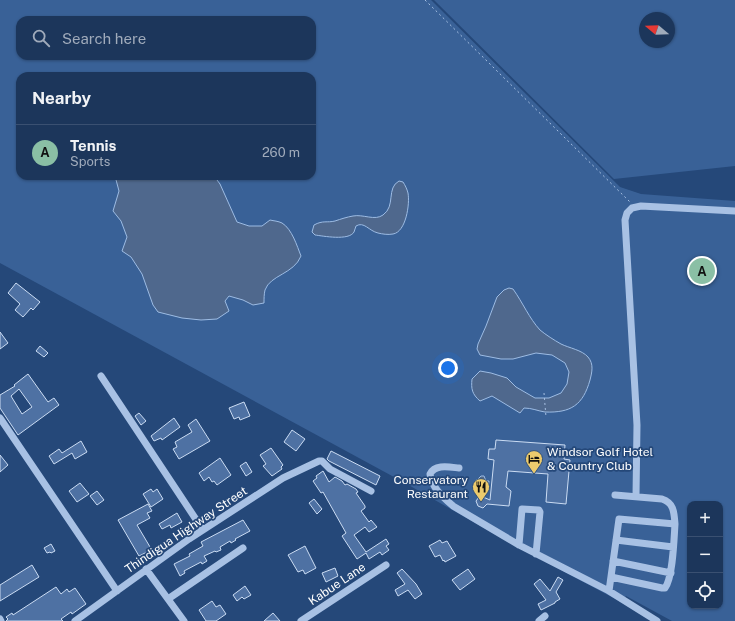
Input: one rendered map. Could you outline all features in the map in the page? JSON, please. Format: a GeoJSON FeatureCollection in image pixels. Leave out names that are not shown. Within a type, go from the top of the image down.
{"type":"FeatureCollection","features":[{"type":"Feature","properties":{"kind":"street"},"geometry":{"type":"LineString","coordinates":[[636,496],[637,426],[625,220],[627,213],[632,208],[641,206],[735,211]]}},
{"type":"Feature","properties":{"kind":"street"},"geometry":{"type":"LineString","coordinates":[[101,376],[203,530]]}},
{"type":"Feature","properties":{"kind":"street"},"geometry":{"type":"LineString","coordinates":[[0,418],[117,591]]}},
{"type":"Feature","properties":{"kind":"street","name":"Thindigua Highway Street"},"geometry":{"type":"LineString","coordinates":[[75,621],[146,569],[203,530],[283,478],[313,463],[322,461],[330,469],[371,491]]}},
{"type":"Feature","properties":{"kind":"street"},"geometry":{"type":"LineString","coordinates":[[459,468],[439,467],[430,474],[431,479],[440,493],[461,512],[519,545],[609,591],[658,621]]}},
{"type":"Feature","properties":{"kind":"street"},"geometry":{"type":"LineString","coordinates":[[611,577],[662,588],[667,586],[671,573],[675,524],[673,508],[666,500],[615,495]]}},
{"type":"Feature","properties":{"kind":"street"},"geometry":{"type":"LineString","coordinates":[[519,545],[522,509],[539,510],[536,554]]}},
{"type":"Feature","properties":{"kind":"street"},"geometry":{"type":"LineString","coordinates":[[609,591],[620,519],[675,524]]}},
{"type":"Feature","properties":{"kind":"street"},"geometry":{"type":"LineString","coordinates":[[616,540],[673,547]]}},
{"type":"Feature","properties":{"kind":"street"},"geometry":{"type":"LineString","coordinates":[[168,599],[243,548]]}},
{"type":"Feature","properties":{"kind":"street"},"geometry":{"type":"LineString","coordinates":[[613,561],[671,573]]}},
{"type":"Feature","properties":{"kind":"street","name":"Kabue Lane"},"geometry":{"type":"LineString","coordinates":[[301,621],[386,565]]}},
{"type":"Feature","properties":{"kind":"street"},"geometry":{"type":"LineString","coordinates":[[146,569],[184,621]]}},
{"type":"Feature","properties":{"kind":"path"},"geometry":{"type":"LineString","coordinates":[[425,0],[635,207]]}},
{"type":"Feature","properties":{"kind":"path"},"geometry":{"type":"LineString","coordinates":[[544,393],[546,417]]}},
{"type":"Feature","properties":{"kind":"shaded area"},"geometry":{"type":"Polygon","coordinates":[[[0,0],[431,0],[620,187],[641,194],[735,201],[735,621],[672,621],[626,596],[621,602],[512,544],[405,483],[0,263],[0,0]]]}},
{"type":"Feature","properties":{"kind":"shaded area"},"geometry":{"type":"Polygon","coordinates":[[[434,0],[735,0],[735,166],[614,179],[434,0]]]}},
{"type":"Feature","properties":{"kind":"shaded area"},"geometry":{"type":"Polygon","coordinates":[[[116,180],[217,180],[237,222],[249,226],[262,226],[270,220],[282,223],[289,229],[301,256],[293,267],[268,285],[265,290],[264,303],[253,305],[229,296],[225,301],[229,311],[217,319],[201,320],[182,318],[158,312],[153,305],[142,274],[131,257],[122,251],[127,237],[121,221],[113,211],[119,191],[116,180]]]}},
{"type":"Feature","properties":{"kind":"shaded area"},"geometry":{"type":"Polygon","coordinates":[[[399,181],[403,182],[407,189],[408,210],[404,223],[397,232],[393,234],[385,234],[375,232],[364,225],[359,225],[356,226],[351,235],[342,237],[315,235],[312,232],[314,225],[335,221],[346,217],[380,217],[387,211],[393,188],[399,181]]]}},
{"type":"Feature","properties":{"kind":"shaded area"},"geometry":{"type":"Polygon","coordinates":[[[509,288],[513,289],[540,330],[561,344],[582,353],[590,360],[592,371],[590,380],[584,396],[575,406],[562,411],[554,412],[524,408],[520,413],[492,396],[480,401],[475,396],[472,389],[472,379],[480,371],[507,378],[516,387],[535,398],[549,398],[561,393],[567,384],[569,372],[565,363],[552,355],[536,353],[513,359],[501,359],[480,355],[477,349],[478,344],[497,297],[504,290],[509,288]]]}},
{"type":"Feature","properties":{"kind":"shaded area"},"geometry":{"type":"Polygon","coordinates":[[[481,476],[484,476],[486,481],[489,481],[488,491],[482,495],[479,495],[477,490],[475,490],[476,480],[481,476]]]}},
{"type":"Feature","properties":{"kind":"building"},"geometry":{"type":"Polygon","coordinates":[[[16,283],[40,302],[33,310],[31,308],[23,317],[15,310],[20,304],[8,293],[16,283]]]}},
{"type":"Feature","properties":{"kind":"building"},"geometry":{"type":"Polygon","coordinates":[[[0,332],[8,343],[0,349],[0,332]]]}},
{"type":"Feature","properties":{"kind":"building"},"geometry":{"type":"Polygon","coordinates":[[[40,346],[48,353],[44,357],[36,351],[40,346]]]}},
{"type":"Feature","properties":{"kind":"building"},"geometry":{"type":"Polygon","coordinates":[[[28,374],[48,402],[54,398],[59,405],[18,435],[0,408],[0,395],[15,386],[14,385],[28,374]],[[19,389],[11,396],[22,414],[32,407],[19,389]]]}},
{"type":"Feature","properties":{"kind":"building"},"geometry":{"type":"Polygon","coordinates":[[[244,402],[250,416],[240,420],[239,417],[234,419],[229,408],[244,402]]]}},
{"type":"Feature","properties":{"kind":"building"},"geometry":{"type":"Polygon","coordinates":[[[139,413],[146,421],[141,425],[135,416],[139,413]]]}},
{"type":"Feature","properties":{"kind":"building"},"geometry":{"type":"Polygon","coordinates":[[[174,418],[180,427],[162,440],[161,438],[154,441],[151,436],[174,418]]]}},
{"type":"Feature","properties":{"kind":"building"},"geometry":{"type":"Polygon","coordinates":[[[196,419],[210,441],[179,459],[173,449],[177,447],[175,442],[192,432],[188,425],[196,419]]]}},
{"type":"Feature","properties":{"kind":"building"},"geometry":{"type":"Polygon","coordinates":[[[292,430],[305,439],[296,451],[284,442],[292,430]]]}},
{"type":"Feature","properties":{"kind":"building"},"geometry":{"type":"Polygon","coordinates":[[[496,440],[565,445],[564,459],[570,460],[566,504],[546,502],[548,474],[508,471],[506,487],[511,491],[509,506],[487,504],[483,508],[478,506],[476,501],[479,497],[490,500],[494,460],[488,459],[489,449],[495,449],[496,440]]]}},
{"type":"Feature","properties":{"kind":"building"},"geometry":{"type":"Polygon","coordinates":[[[81,441],[87,452],[75,459],[72,453],[54,464],[49,456],[59,449],[62,453],[81,441]]]}},
{"type":"Feature","properties":{"kind":"building"},"geometry":{"type":"Polygon","coordinates":[[[271,448],[283,465],[281,467],[282,469],[272,476],[263,466],[266,464],[260,455],[271,448]]]}},
{"type":"Feature","properties":{"kind":"building"},"geometry":{"type":"Polygon","coordinates":[[[331,451],[380,476],[376,485],[329,461],[327,459],[331,451]]]}},
{"type":"Feature","properties":{"kind":"building"},"geometry":{"type":"Polygon","coordinates":[[[0,455],[8,465],[0,472],[0,455]]]}},
{"type":"Feature","properties":{"kind":"building"},"geometry":{"type":"Polygon","coordinates":[[[220,458],[231,475],[217,485],[214,481],[212,482],[209,477],[204,481],[199,473],[220,458]]]}},
{"type":"Feature","properties":{"kind":"building"},"geometry":{"type":"Polygon","coordinates":[[[246,462],[252,472],[246,476],[240,466],[246,462]]]}},
{"type":"Feature","properties":{"kind":"building"},"geometry":{"type":"Polygon","coordinates":[[[323,471],[329,482],[335,477],[342,481],[345,485],[347,484],[356,489],[358,492],[356,493],[365,506],[365,508],[361,511],[369,522],[371,520],[377,527],[369,532],[365,527],[354,535],[366,552],[386,539],[389,544],[386,546],[389,550],[382,555],[380,552],[369,559],[366,553],[357,559],[342,536],[346,533],[323,492],[321,493],[313,481],[317,478],[316,476],[323,471]]]}},
{"type":"Feature","properties":{"kind":"building"},"geometry":{"type":"Polygon","coordinates":[[[80,483],[89,494],[77,502],[69,491],[80,483]]]}},
{"type":"Feature","properties":{"kind":"building"},"geometry":{"type":"Polygon","coordinates":[[[151,489],[153,492],[157,489],[163,499],[151,507],[143,494],[151,489]]]}},
{"type":"Feature","properties":{"kind":"building"},"geometry":{"type":"Polygon","coordinates":[[[97,491],[104,500],[97,505],[90,496],[97,491]]]}},
{"type":"Feature","properties":{"kind":"building"},"geometry":{"type":"Polygon","coordinates":[[[314,499],[322,509],[317,514],[309,503],[314,499]]]}},
{"type":"Feature","properties":{"kind":"building"},"geometry":{"type":"Polygon","coordinates":[[[148,504],[152,511],[147,513],[150,518],[137,525],[153,552],[149,555],[147,552],[139,556],[118,520],[148,504]]]}},
{"type":"Feature","properties":{"kind":"building"},"geometry":{"type":"Polygon","coordinates":[[[177,513],[182,522],[171,528],[170,525],[162,529],[159,524],[177,513]]]}},
{"type":"Feature","properties":{"kind":"building"},"geometry":{"type":"Polygon","coordinates":[[[243,520],[250,531],[235,539],[236,540],[231,543],[230,541],[220,547],[221,550],[204,556],[207,561],[202,564],[201,562],[184,571],[185,573],[180,576],[174,564],[190,556],[189,554],[203,546],[201,542],[243,520]]]}},
{"type":"Feature","properties":{"kind":"building"},"geometry":{"type":"Polygon","coordinates":[[[440,540],[442,543],[447,541],[456,556],[445,562],[440,555],[435,557],[429,546],[440,540]]]}},
{"type":"Feature","properties":{"kind":"building"},"geometry":{"type":"Polygon","coordinates":[[[51,544],[55,551],[47,553],[44,548],[51,544]]]}},
{"type":"Feature","properties":{"kind":"building"},"geometry":{"type":"Polygon","coordinates":[[[305,546],[316,568],[305,574],[303,570],[298,572],[288,555],[305,546]]]}},
{"type":"Feature","properties":{"kind":"building"},"geometry":{"type":"Polygon","coordinates":[[[32,565],[39,577],[0,601],[0,585],[32,565]]]}},
{"type":"Feature","properties":{"kind":"building"},"geometry":{"type":"Polygon","coordinates":[[[335,568],[338,576],[326,582],[322,573],[335,568]]]}},
{"type":"Feature","properties":{"kind":"building"},"geometry":{"type":"Polygon","coordinates":[[[402,569],[416,584],[422,594],[415,599],[408,590],[398,596],[395,590],[405,584],[397,573],[402,569]]]}},
{"type":"Feature","properties":{"kind":"building"},"geometry":{"type":"Polygon","coordinates":[[[468,569],[475,579],[460,590],[452,580],[468,569]]]}},
{"type":"Feature","properties":{"kind":"building"},"geometry":{"type":"Polygon","coordinates":[[[558,577],[563,580],[556,592],[560,599],[541,610],[538,604],[546,600],[534,584],[540,579],[550,591],[558,577]]]}},
{"type":"Feature","properties":{"kind":"building"},"geometry":{"type":"Polygon","coordinates":[[[245,586],[251,595],[244,599],[242,597],[237,601],[233,595],[245,586]]]}},
{"type":"Feature","properties":{"kind":"building"},"geometry":{"type":"Polygon","coordinates":[[[56,587],[61,594],[67,589],[69,592],[75,588],[86,604],[72,614],[71,612],[61,619],[63,621],[6,621],[8,619],[6,617],[12,613],[13,615],[56,587]]]}},
{"type":"Feature","properties":{"kind":"building"},"geometry":{"type":"Polygon","coordinates":[[[212,601],[216,607],[220,605],[226,614],[216,621],[206,621],[199,610],[212,601]]]}},
{"type":"Feature","properties":{"kind":"building"},"geometry":{"type":"Polygon","coordinates":[[[273,613],[280,621],[264,621],[273,613]]]}},
{"type":"Feature","properties":{"kind":"place","name":"Tennis"},"geometry":{"type":"Point","coordinates":[702,271]}},
{"type":"Feature","properties":{"kind":"place","name":"Windsor Golf Hotel & Country Club"},"geometry":{"type":"Point","coordinates":[534,474]}},
{"type":"Feature","properties":{"kind":"place","name":"Conservatory Restaurant"},"geometry":{"type":"Point","coordinates":[481,502]}}]}
